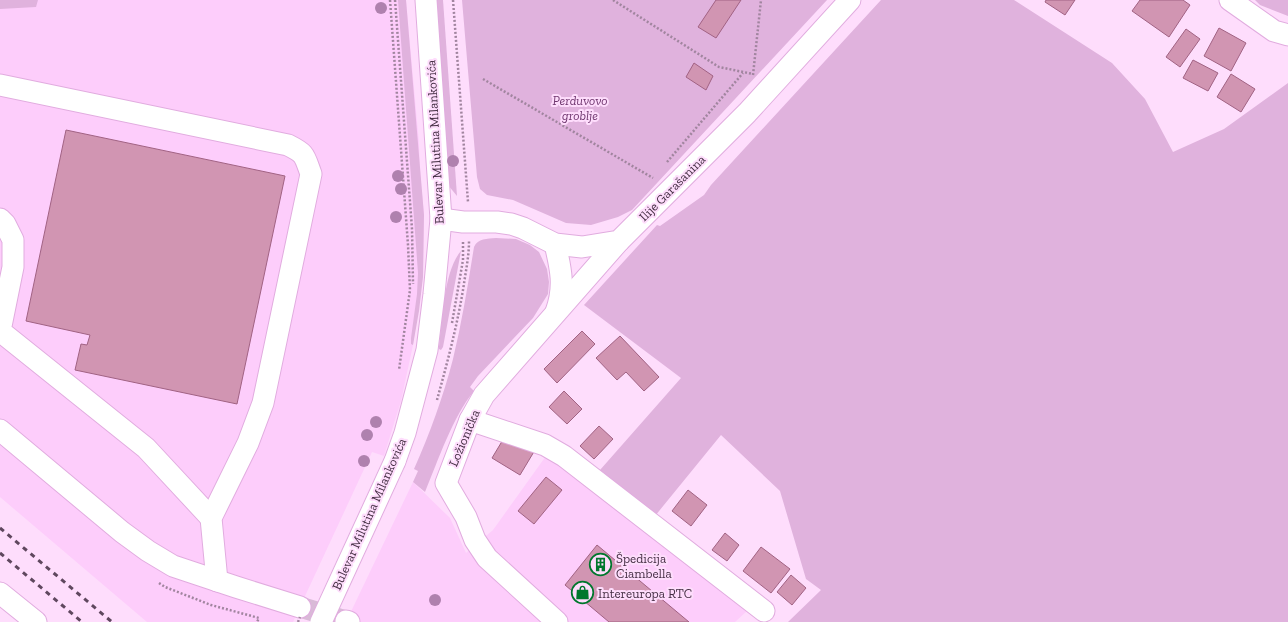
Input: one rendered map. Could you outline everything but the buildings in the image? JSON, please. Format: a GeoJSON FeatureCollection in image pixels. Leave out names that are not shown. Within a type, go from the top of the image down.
{"type":"FeatureCollection","features":[{"type":"Feature","properties":{"kind":"street","name":"Bulevar Milutina Milankovića"},"geometry":{"type":"LineString","coordinates":[[321,622],[395,461],[407,427],[427,350],[441,219],[426,0]]}},
{"type":"Feature","properties":{"kind":"street","name":"Ilije Garašanina"},"geometry":{"type":"LineString","coordinates":[[619,241],[747,113],[850,0]]}},
{"type":"Feature","properties":{"kind":"street"},"geometry":{"type":"LineString","coordinates":[[1230,0],[1274,31],[1288,35]]}},
{"type":"Feature","properties":{"kind":"street"},"geometry":{"type":"LineString","coordinates":[[0,85],[288,145],[301,152],[306,159],[311,174],[263,403],[248,443],[211,518],[218,581]]}},
{"type":"Feature","properties":{"kind":"street"},"geometry":{"type":"LineString","coordinates":[[0,219],[5,224],[13,240],[13,267],[0,331],[146,448],[211,518]]}},
{"type":"Feature","properties":{"kind":"street"},"geometry":{"type":"LineString","coordinates":[[441,219],[463,222],[497,222],[511,224],[523,228],[555,244],[582,247],[619,241]]}},
{"type":"Feature","properties":{"kind":"street","name":"Ložionička"},"geometry":{"type":"LineString","coordinates":[[557,622],[487,558],[475,540],[466,517],[446,483],[470,420],[484,395],[554,317],[619,241]]}},
{"type":"Feature","properties":{"kind":"street"},"geometry":{"type":"LineString","coordinates":[[554,317],[561,299],[562,284],[561,269],[555,244]]}},
{"type":"Feature","properties":{"kind":"street"},"geometry":{"type":"LineString","coordinates":[[470,420],[545,444],[564,456],[764,611]]}},
{"type":"Feature","properties":{"kind":"street"},"geometry":{"type":"LineString","coordinates":[[0,430],[122,532],[148,551],[173,566],[300,607]]}},
{"type":"Feature","properties":{"kind":"street"},"geometry":{"type":"LineString","coordinates":[[0,593],[36,622]]}},
{"type":"Feature","properties":{"kind":"path"},"geometry":{"type":"LineString","coordinates":[[390,0],[410,290],[398,376]]}},
{"type":"Feature","properties":{"kind":"path"},"geometry":{"type":"LineString","coordinates":[[395,0],[412,229],[413,288],[408,333]]}},
{"type":"Feature","properties":{"kind":"path"},"geometry":{"type":"LineString","coordinates":[[613,0],[719,67],[742,73],[753,74],[759,80]]}},
{"type":"Feature","properties":{"kind":"path"},"geometry":{"type":"LineString","coordinates":[[753,74],[761,0]]}},
{"type":"Feature","properties":{"kind":"path"},"geometry":{"type":"LineString","coordinates":[[662,167],[742,73]]}},
{"type":"Feature","properties":{"kind":"path"},"geometry":{"type":"LineString","coordinates":[[483,79],[652,179],[658,173]]}},
{"type":"Feature","properties":{"kind":"shaded area"},"geometry":{"type":"Polygon","coordinates":[[[0,0],[406,0],[424,215],[423,275],[413,345],[401,401],[384,456],[372,452],[293,622],[147,622],[0,497],[0,0]]]}},
{"type":"Feature","properties":{"kind":"shaded area"},"geometry":{"type":"Polygon","coordinates":[[[546,456],[747,611],[735,622],[346,622],[413,482],[450,518],[466,553],[493,530],[546,456]]]}},
{"type":"Feature","properties":{"kind":"green space"},"geometry":{"type":"Polygon","coordinates":[[[0,0],[38,0],[36,7],[0,9],[0,0]]]}},
{"type":"Feature","properties":{"kind":"green space"},"geometry":{"type":"Polygon","coordinates":[[[398,0],[406,0],[424,215],[423,277],[413,345],[411,344],[411,338],[417,294],[418,273],[398,0]]]}},
{"type":"Feature","properties":{"kind":"green space"},"geometry":{"type":"Polygon","coordinates":[[[435,0],[443,0],[457,196],[448,185],[435,0]]]}},
{"type":"Feature","properties":{"kind":"green space","name":"Perduvovo groblje"},"geometry":{"type":"Polygon","coordinates":[[[462,0],[827,0],[632,210],[618,217],[591,225],[566,223],[513,200],[487,195],[480,189],[477,177],[462,0]]]}},
{"type":"Feature","properties":{"kind":"green space"},"geometry":{"type":"Polygon","coordinates":[[[881,0],[1014,0],[1112,63],[1145,99],[1173,152],[1224,129],[1288,83],[1288,622],[788,622],[821,590],[806,579],[780,491],[721,435],[655,516],[600,470],[681,378],[584,305],[657,225],[660,226],[704,195],[711,185],[881,0]]]}},
{"type":"Feature","properties":{"kind":"green space"},"geometry":{"type":"Polygon","coordinates":[[[1255,0],[1288,0],[1288,16],[1260,5],[1255,0]]]}},
{"type":"Feature","properties":{"kind":"green space"},"geometry":{"type":"Polygon","coordinates":[[[496,238],[516,239],[530,245],[539,252],[547,269],[549,282],[548,294],[533,318],[478,376],[470,387],[474,391],[459,413],[425,492],[413,482],[418,471],[414,469],[436,415],[453,359],[474,247],[480,240],[496,238]]]}},
{"type":"Feature","properties":{"kind":"green space"},"geometry":{"type":"Polygon","coordinates":[[[461,251],[443,347],[441,350],[439,347],[447,283],[455,260],[461,251]]]}},
{"type":"Feature","properties":{"kind":"tunnel"},"geometry":{"type":"LineString","coordinates":[[300,607],[346,621]]}},
{"type":"Feature","properties":{"kind":"railway"},"geometry":{"type":"LineString","coordinates":[[0,528],[112,622]]}},
{"type":"Feature","properties":{"kind":"railway"},"geometry":{"type":"LineString","coordinates":[[0,553],[82,622]]}},
{"type":"Feature","properties":{"kind":"place","name":"Špedicija Ciambella"},"geometry":{"type":"Point","coordinates":[601,565]}},
{"type":"Feature","properties":{"kind":"place","name":"Intereuropa RTC"},"geometry":{"type":"Point","coordinates":[582,593]}}]}
